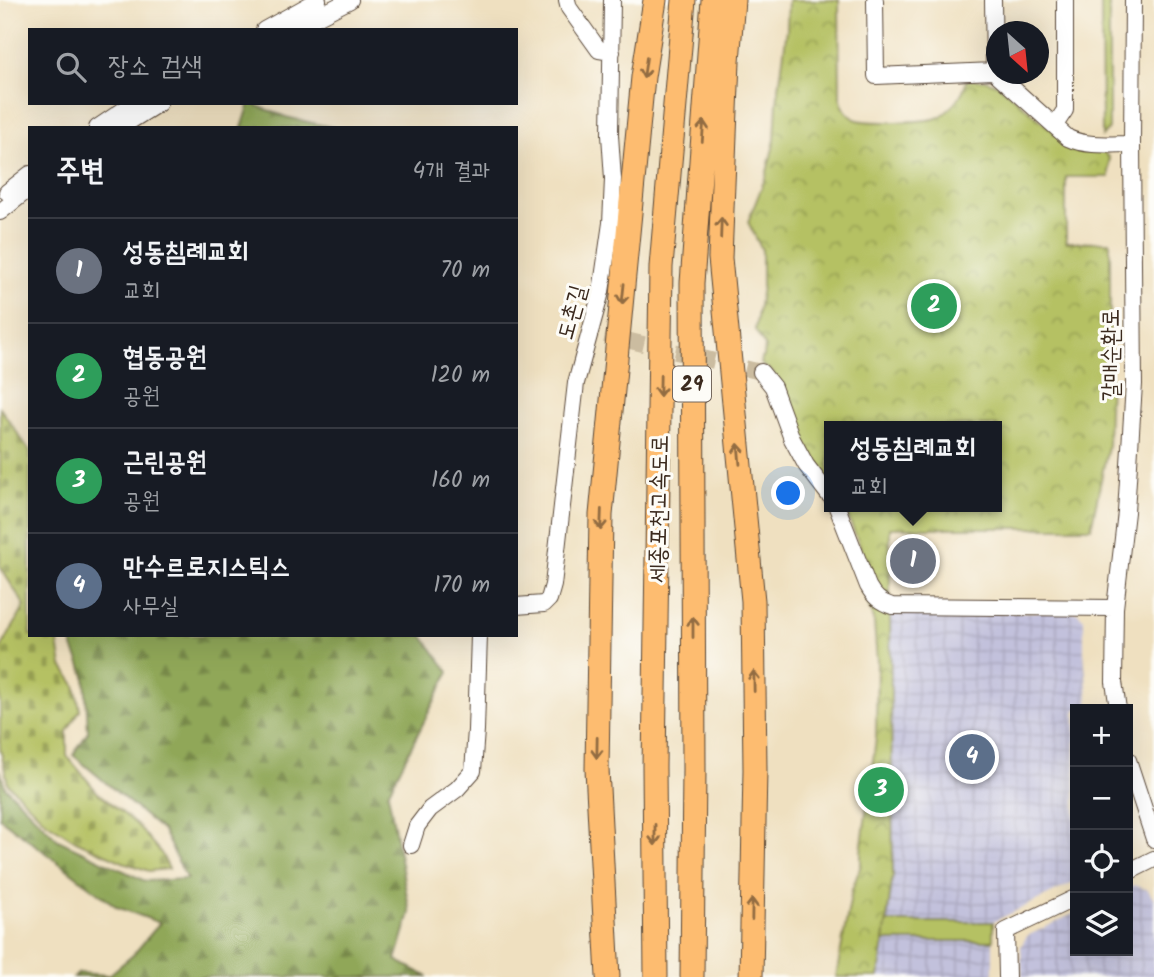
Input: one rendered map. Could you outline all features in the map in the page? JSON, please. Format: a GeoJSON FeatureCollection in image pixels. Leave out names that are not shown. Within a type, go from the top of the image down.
{"type":"FeatureCollection","features":[{"type":"Feature","properties":{"kind":"highway"},"geometry":{"type":"LineString","coordinates":[[608,977],[597,769],[601,516],[643,77],[655,0]]}},
{"type":"Feature","properties":{"kind":"highway","name":"세종포천고속도로"},"geometry":{"type":"LineString","coordinates":[[656,977],[654,766],[662,267],[684,0]]}},
{"type":"Feature","properties":{"kind":"highway","name":"세종포천고속도로"},"geometry":{"type":"LineString","coordinates":[[692,977],[692,283],[713,0]]}},
{"type":"Feature","properties":{"kind":"highway"},"geometry":{"type":"LineString","coordinates":[[733,0],[720,258],[753,601],[755,770],[751,977]]}},
{"type":"Feature","properties":{"kind":"street"},"geometry":{"type":"LineString","coordinates":[[268,28],[318,0]]}},
{"type":"Feature","properties":{"kind":"street"},"geometry":{"type":"LineString","coordinates":[[295,28],[350,0]]}},
{"type":"Feature","properties":{"kind":"street"},"geometry":{"type":"LineString","coordinates":[[566,0],[599,50],[611,52]]}},
{"type":"Feature","properties":{"kind":"street","name":"도촌길"},"geometry":{"type":"LineString","coordinates":[[518,606],[544,604],[549,599],[553,585],[576,383],[597,334],[611,223],[613,179],[610,135],[612,0]]}},
{"type":"Feature","properties":{"kind":"street"},"geometry":{"type":"LineString","coordinates":[[875,0],[876,76],[986,72]]}},
{"type":"Feature","properties":{"kind":"street"},"geometry":{"type":"LineString","coordinates":[[993,0],[994,21]]}},
{"type":"Feature","properties":{"kind":"street"},"geometry":{"type":"LineString","coordinates":[[1055,125],[1065,110],[1065,0]]}},
{"type":"Feature","properties":{"kind":"street","name":"갈매순환로"},"geometry":{"type":"LineString","coordinates":[[1117,704],[1114,682],[1115,608],[1126,512],[1134,384],[1133,0]]}},
{"type":"Feature","properties":{"kind":"street"},"geometry":{"type":"LineString","coordinates":[[1009,84],[1069,138],[1078,142],[1132,144]]}},
{"type":"Feature","properties":{"kind":"street"},"geometry":{"type":"LineString","coordinates":[[100,126],[131,105]]}},
{"type":"Feature","properties":{"kind":"street"},"geometry":{"type":"LineString","coordinates":[[122,126],[156,105]]}},
{"type":"Feature","properties":{"kind":"street"},"geometry":{"type":"LineString","coordinates":[[0,198],[28,176]]}},
{"type":"Feature","properties":{"kind":"street"},"geometry":{"type":"LineString","coordinates":[[0,212],[28,190]]}},
{"type":"Feature","properties":{"kind":"street"},"geometry":{"type":"LineString","coordinates":[[761,372],[773,387],[792,439],[806,465],[824,488]]}},
{"type":"Feature","properties":{"kind":"street"},"geometry":{"type":"LineString","coordinates":[[841,512],[872,593],[882,603],[892,606],[1115,608]]}},
{"type":"Feature","properties":{"kind":"street"},"geometry":{"type":"LineString","coordinates":[[411,845],[417,826],[430,809],[457,789],[473,771],[479,637]]}},
{"type":"Feature","properties":{"kind":"street"},"geometry":{"type":"LineString","coordinates":[[1130,767],[1154,839]]}},
{"type":"Feature","properties":{"kind":"street"},"geometry":{"type":"LineString","coordinates":[[1133,870],[1154,859]]}},
{"type":"Feature","properties":{"kind":"street"},"geometry":{"type":"LineString","coordinates":[[1007,977],[1006,931],[1070,900]]}},
{"type":"Feature","properties":{"kind":"shaded area"},"geometry":{"type":"Polygon","coordinates":[[[890,612],[1077,612],[1084,619],[1089,704],[1070,704],[1070,884],[993,922],[886,922],[893,874],[890,612]]]}},
{"type":"Feature","properties":{"kind":"shaded area"},"geometry":{"type":"Polygon","coordinates":[[[1133,886],[1148,890],[1154,900],[1154,977],[1022,977],[1021,946],[1027,936],[1070,915],[1070,956],[1133,956],[1133,886]]]}},
{"type":"Feature","properties":{"kind":"shaded area"},"geometry":{"type":"Polygon","coordinates":[[[884,941],[993,941],[993,977],[879,977],[884,941]]]}},
{"type":"Feature","properties":{"kind":"green space"},"geometry":{"type":"Polygon","coordinates":[[[788,0],[839,0],[840,97],[845,110],[855,119],[896,122],[937,118],[956,102],[966,80],[985,80],[986,84],[999,85],[1073,148],[1103,151],[1109,158],[1109,177],[1066,177],[1066,242],[1110,242],[1108,446],[1091,528],[890,528],[890,597],[877,588],[846,512],[1002,512],[1002,421],[824,421],[824,475],[804,443],[780,382],[761,364],[765,346],[755,330],[762,287],[762,250],[748,222],[766,176],[775,140],[788,0]]]}},
{"type":"Feature","properties":{"kind":"green space"},"geometry":{"type":"Polygon","coordinates":[[[1101,0],[1109,0],[1109,129],[1102,136],[1101,0]]]}},
{"type":"Feature","properties":{"kind":"green space"},"geometry":{"type":"Polygon","coordinates":[[[249,105],[255,105],[286,117],[326,126],[243,126],[249,105]]]}},
{"type":"Feature","properties":{"kind":"green space"},"geometry":{"type":"Polygon","coordinates":[[[0,408],[28,448],[28,637],[59,637],[62,666],[75,685],[80,710],[67,731],[67,756],[98,793],[136,824],[161,853],[169,869],[149,871],[76,841],[45,821],[8,784],[0,748],[0,650],[25,606],[0,567],[0,408]]]}},
{"type":"Feature","properties":{"kind":"green space"},"geometry":{"type":"Polygon","coordinates":[[[863,586],[873,603],[890,612],[893,874],[879,977],[836,977],[852,890],[861,865],[876,738],[877,661],[874,623],[863,586]]]}},
{"type":"Feature","properties":{"kind":"green space"},"geometry":{"type":"Polygon","coordinates":[[[69,637],[423,637],[449,672],[388,793],[410,913],[396,960],[428,977],[74,977],[79,973],[109,975],[133,955],[160,923],[117,907],[0,818],[0,770],[5,787],[58,840],[145,881],[187,879],[163,831],[73,755],[88,732],[85,676],[69,637]]]}},
{"type":"Feature","properties":{"kind":"green space"},"geometry":{"type":"Polygon","coordinates":[[[886,922],[993,922],[993,941],[884,941],[886,922]]]}},
{"type":"Feature","properties":{"kind":"tunnel"},"geometry":{"type":"LineString","coordinates":[[605,335],[761,372]]}},
{"type":"Feature","properties":{"kind":"place","name":"협동공원"},"geometry":{"type":"Point","coordinates":[934,306]}},
{"type":"Feature","properties":{"kind":"place","name":"성동침례교회"},"geometry":{"type":"Point","coordinates":[913,561]}},
{"type":"Feature","properties":{"kind":"place","name":"만수르로지스틱스"},"geometry":{"type":"Point","coordinates":[972,757]}},
{"type":"Feature","properties":{"kind":"place","name":"근린공원"},"geometry":{"type":"Point","coordinates":[881,790]}}]}
